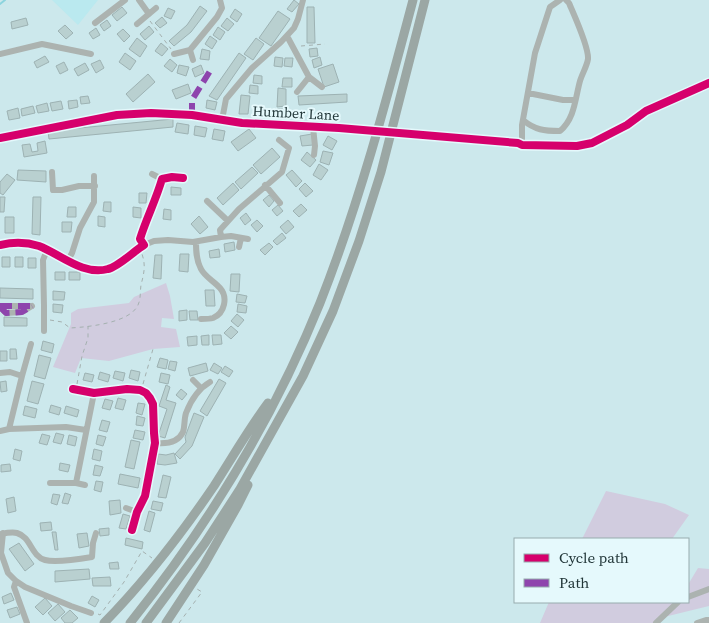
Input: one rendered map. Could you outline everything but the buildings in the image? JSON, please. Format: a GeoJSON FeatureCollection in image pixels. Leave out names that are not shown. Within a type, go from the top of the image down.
{"type":"FeatureCollection","features":[{"type":"Feature","properties":{"kind":"highway"},"geometry":{"type":"LineString","coordinates":[[130,623],[174,565],[241,462],[284,381],[320,303],[368,166],[413,0]]}},
{"type":"Feature","properties":{"kind":"highway"},"geometry":{"type":"LineString","coordinates":[[146,623],[205,543],[240,489],[303,376],[333,311],[359,241],[381,172],[425,0]]}},
{"type":"Feature","properties":{"kind":"highway"},"geometry":{"type":"LineString","coordinates":[[104,623],[141,582],[194,515],[252,424],[284,381]]}},
{"type":"Feature","properties":{"kind":"highway"},"geometry":{"type":"LineString","coordinates":[[166,623],[204,565],[247,489],[259,456]]}},
{"type":"Feature","properties":{"kind":"street"},"geometry":{"type":"LineString","coordinates":[[95,23],[125,0]]}},
{"type":"Feature","properties":{"kind":"street"},"geometry":{"type":"LineString","coordinates":[[139,0],[147,15]]}},
{"type":"Feature","properties":{"kind":"street"},"geometry":{"type":"LineString","coordinates":[[174,54],[190,50],[217,17],[222,8],[220,0]]}},
{"type":"Feature","properties":{"kind":"street"},"geometry":{"type":"LineString","coordinates":[[222,120],[226,99],[252,68],[294,28],[303,0]]}},
{"type":"Feature","properties":{"kind":"street"},"geometry":{"type":"LineString","coordinates":[[522,145],[523,120],[535,53],[550,7],[560,0]]}},
{"type":"Feature","properties":{"kind":"street"},"geometry":{"type":"LineString","coordinates":[[523,120],[538,130],[560,131],[572,114],[588,58],[584,40],[570,3],[566,0]]}},
{"type":"Feature","properties":{"kind":"street"},"geometry":{"type":"LineString","coordinates":[[137,24],[156,8]]}},
{"type":"Feature","properties":{"kind":"street"},"geometry":{"type":"LineString","coordinates":[[107,14],[112,21]]}},
{"type":"Feature","properties":{"kind":"street"},"geometry":{"type":"LineString","coordinates":[[287,36],[309,77],[322,86]]}},
{"type":"Feature","properties":{"kind":"street"},"geometry":{"type":"LineString","coordinates":[[0,54],[42,44],[91,54]]}},
{"type":"Feature","properties":{"kind":"street"},"geometry":{"type":"LineString","coordinates":[[190,50],[193,60]]}},
{"type":"Feature","properties":{"kind":"street"},"geometry":{"type":"LineString","coordinates":[[296,92],[309,77]]}},
{"type":"Feature","properties":{"kind":"street","name":"Humber Lane"},"geometry":{"type":"LineString","coordinates":[[0,138],[117,115],[150,113],[518,143],[522,145],[577,146],[592,143],[626,125],[646,111],[709,83]]}},
{"type":"Feature","properties":{"kind":"street"},"geometry":{"type":"LineString","coordinates":[[528,93],[563,100],[575,100]]}},
{"type":"Feature","properties":{"kind":"street"},"geometry":{"type":"LineString","coordinates":[[313,127],[314,155]]}},
{"type":"Feature","properties":{"kind":"street"},"geometry":{"type":"LineString","coordinates":[[221,237],[220,230],[228,221],[265,185],[282,172],[289,148],[279,140]]}},
{"type":"Feature","properties":{"kind":"street"},"geometry":{"type":"LineString","coordinates":[[52,172],[53,190],[94,186]]}},
{"type":"Feature","properties":{"kind":"street"},"geometry":{"type":"LineString","coordinates":[[152,174],[162,179],[183,178]]}},
{"type":"Feature","properties":{"kind":"street"},"geometry":{"type":"LineString","coordinates":[[67,262],[80,228],[94,202],[94,176]]}},
{"type":"Feature","properties":{"kind":"street"},"geometry":{"type":"LineString","coordinates":[[141,246],[140,239],[162,179]]}},
{"type":"Feature","properties":{"kind":"street"},"geometry":{"type":"LineString","coordinates":[[265,185],[280,203]]}},
{"type":"Feature","properties":{"kind":"street"},"geometry":{"type":"LineString","coordinates":[[207,201],[228,221]]}},
{"type":"Feature","properties":{"kind":"street"},"geometry":{"type":"LineString","coordinates":[[0,245],[18,242],[29,244],[46,250],[82,268],[98,270],[116,266],[141,246],[154,240],[196,242],[231,236],[248,239]]}},
{"type":"Feature","properties":{"kind":"street"},"geometry":{"type":"LineString","coordinates":[[239,247],[240,238]]}},
{"type":"Feature","properties":{"kind":"street"},"geometry":{"type":"LineString","coordinates":[[196,242],[200,267],[220,287],[224,297],[224,304],[218,315],[213,318],[201,319]]}},
{"type":"Feature","properties":{"kind":"street"},"geometry":{"type":"LineString","coordinates":[[44,331],[43,260],[46,250]]}},
{"type":"Feature","properties":{"kind":"street"},"geometry":{"type":"LineString","coordinates":[[9,429],[31,344]]}},
{"type":"Feature","properties":{"kind":"street"},"geometry":{"type":"LineString","coordinates":[[0,373],[10,372],[22,376]]}},
{"type":"Feature","properties":{"kind":"street"},"geometry":{"type":"LineString","coordinates":[[193,380],[201,388]]}},
{"type":"Feature","properties":{"kind":"street"},"geometry":{"type":"LineString","coordinates":[[155,443],[172,442],[182,433],[186,413],[193,398],[201,388],[210,382]]}},
{"type":"Feature","properties":{"kind":"street"},"geometry":{"type":"LineString","coordinates":[[75,389],[94,393],[127,389],[140,390],[146,393],[153,404],[155,443],[145,496],[132,530]]}},
{"type":"Feature","properties":{"kind":"street"},"geometry":{"type":"LineString","coordinates":[[76,483],[94,393]]}},
{"type":"Feature","properties":{"kind":"street"},"geometry":{"type":"LineString","coordinates":[[0,431],[66,427],[86,430]]}},
{"type":"Feature","properties":{"kind":"street"},"geometry":{"type":"LineString","coordinates":[[50,483],[85,485]]}},
{"type":"Feature","properties":{"kind":"street"},"geometry":{"type":"LineString","coordinates":[[126,508],[138,512]]}},
{"type":"Feature","properties":{"kind":"street"},"geometry":{"type":"LineString","coordinates":[[91,613],[26,587],[16,581],[8,573],[1,553],[2,534],[18,534],[29,542],[36,555],[45,560],[60,561],[92,557],[92,543],[96,533]]}},
{"type":"Feature","properties":{"kind":"street"},"geometry":{"type":"LineString","coordinates":[[16,581],[14,587],[27,623]]}},
{"type":"Feature","properties":{"kind":"street"},"geometry":{"type":"LineString","coordinates":[[689,596],[709,589]]}},
{"type":"Feature","properties":{"kind":"street"},"geometry":{"type":"LineString","coordinates":[[656,623],[675,603]]}},
{"type":"Feature","properties":{"kind":"street"},"geometry":{"type":"LineString","coordinates":[[697,623],[709,620]]}},
{"type":"Feature","properties":{"kind":"path"},"geometry":{"type":"LineString","coordinates":[[147,15],[170,46]]}},
{"type":"Feature","properties":{"kind":"path"},"geometry":{"type":"LineString","coordinates":[[293,47],[325,44]]}},
{"type":"Feature","properties":{"kind":"path"},"geometry":{"type":"LineString","coordinates":[[44,320],[62,322],[70,328],[118,320],[131,313],[139,304],[145,264],[141,246]]}},
{"type":"Feature","properties":{"kind":"path"},"geometry":{"type":"LineString","coordinates":[[75,389],[88,338],[88,326]]}},
{"type":"Feature","properties":{"kind":"path"},"geometry":{"type":"LineString","coordinates":[[140,390],[153,349]]}},
{"type":"Feature","properties":{"kind":"path"},"geometry":{"type":"LineString","coordinates":[[91,613],[100,614],[124,582],[142,551]]}},
{"type":"Feature","properties":{"kind":"path"},"geometry":{"type":"LineString","coordinates":[[179,623],[202,592]]}},
{"type":"Feature","properties":{"kind":"shaded area"},"geometry":{"type":"Polygon","coordinates":[[[52,0],[98,0],[78,25],[52,0]]]}},
{"type":"Feature","properties":{"kind":"shaded area"},"geometry":{"type":"Polygon","coordinates":[[[166,283],[174,319],[162,318],[161,327],[176,329],[180,347],[153,349],[109,361],[81,358],[75,373],[53,367],[71,324],[71,313],[78,309],[129,303],[134,297],[166,283]]]}},
{"type":"Feature","properties":{"kind":"shaded area"},"geometry":{"type":"Polygon","coordinates":[[[606,491],[665,504],[689,515],[673,538],[582,538],[606,491]]]}},
{"type":"Feature","properties":{"kind":"shaded area"},"geometry":{"type":"Polygon","coordinates":[[[698,568],[709,569],[709,606],[660,618],[653,623],[540,623],[549,603],[689,603],[689,583],[698,568]]]}},
{"type":"Feature","properties":{"kind":"waterway"},"geometry":{"type":"LineString","coordinates":[[0,4],[5,0]]}},
{"type":"Feature","properties":{"kind":"marked path"},"geometry":{"type":"LineString","coordinates":[[192,115],[192,100],[210,71]]}},
{"type":"Feature","properties":{"kind":"marked path"},"geometry":{"type":"LineString","coordinates":[[0,306],[30,306]]}},
{"type":"Feature","properties":{"kind":"marked path"},"geometry":{"type":"LineString","coordinates":[[0,307],[6,313],[22,312],[32,306]]}},
{"type":"Feature","properties":{"kind":"cycle path"},"geometry":{"type":"LineString","coordinates":[[0,138],[117,115],[151,113],[192,115],[242,123],[339,128],[518,143],[522,145],[577,146],[592,143],[627,125],[646,111],[709,83]]}},
{"type":"Feature","properties":{"kind":"cycle path"},"geometry":{"type":"LineString","coordinates":[[0,245],[20,243],[39,246],[81,267],[99,270],[112,268],[144,245],[140,239],[162,179],[172,177],[183,178]]}},
{"type":"Feature","properties":{"kind":"cycle path"},"geometry":{"type":"LineString","coordinates":[[73,389],[94,393],[127,389],[140,390],[146,393],[153,404],[155,443],[145,496],[137,512],[132,530]]}}]}
